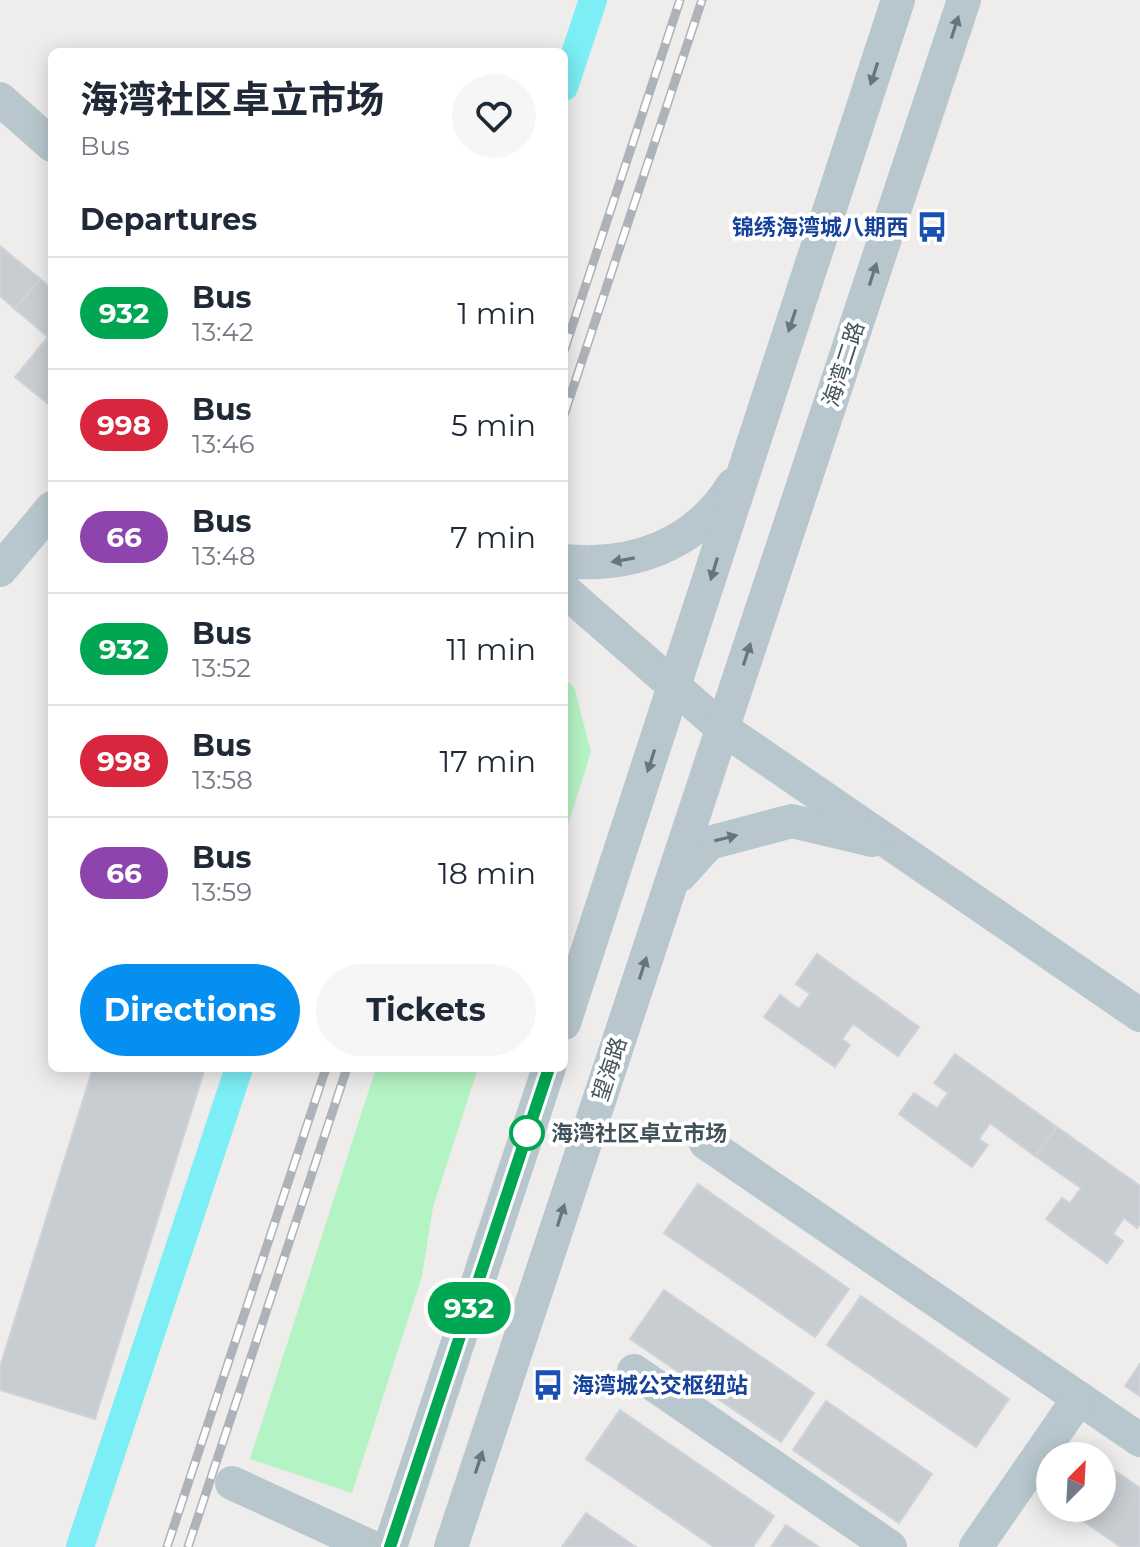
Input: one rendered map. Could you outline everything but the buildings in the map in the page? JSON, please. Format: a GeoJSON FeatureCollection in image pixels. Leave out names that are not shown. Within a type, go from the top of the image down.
{"type":"FeatureCollection","features":[{"type":"Feature","properties":{"kind":"street"},"geometry":{"type":"LineString","coordinates":[[568,1011],[898,0]]}},
{"type":"Feature","properties":{"kind":"street","name":"海湾二路"},"geometry":{"type":"LineString","coordinates":[[722,728],[964,0]]}},
{"type":"Feature","properties":{"kind":"street"},"geometry":{"type":"LineString","coordinates":[[0,99],[48,141]]}},
{"type":"Feature","properties":{"kind":"street"},"geometry":{"type":"LineString","coordinates":[[568,561],[599,564],[645,556],[687,535],[721,504],[745,464]]}},
{"type":"Feature","properties":{"kind":"street"},"geometry":{"type":"LineString","coordinates":[[0,570],[48,513]]}},
{"type":"Feature","properties":{"kind":"street"},"geometry":{"type":"LineString","coordinates":[[568,593],[722,728],[1140,1015]]}},
{"type":"Feature","properties":{"kind":"street","name":"望海路"},"geometry":{"type":"LineString","coordinates":[[459,1543],[722,728]]}},
{"type":"Feature","properties":{"kind":"street"},"geometry":{"type":"LineString","coordinates":[[669,888],[709,843],[792,821],[892,845]]}},
{"type":"Feature","properties":{"kind":"street"},"geometry":{"type":"LineString","coordinates":[[390,1547],[548,1072]]}},
{"type":"Feature","properties":{"kind":"street"},"geometry":{"type":"LineString","coordinates":[[706,1143],[1140,1440]]}},
{"type":"Feature","properties":{"kind":"street"},"geometry":{"type":"LineString","coordinates":[[634,1371],[890,1547]]}},
{"type":"Feature","properties":{"kind":"street"},"geometry":{"type":"LineString","coordinates":[[976,1547],[1079,1398]]}},
{"type":"Feature","properties":{"kind":"street"},"geometry":{"type":"LineString","coordinates":[[232,1483],[371,1547]]}},
{"type":"Feature","properties":{"kind":"green space"},"geometry":{"type":"Polygon","coordinates":[[[568,682],[574,687],[591,752],[568,824],[568,682]]]}},
{"type":"Feature","properties":{"kind":"green space"},"geometry":{"type":"Polygon","coordinates":[[[375,1072],[477,1072],[433,1207],[422,1276],[352,1493],[250,1459],[375,1072]]]}},
{"type":"Feature","properties":{"kind":"waterway"},"geometry":{"type":"LineString","coordinates":[[568,75],[593,0]]}},
{"type":"Feature","properties":{"kind":"waterway"},"geometry":{"type":"LineString","coordinates":[[80,1547],[238,1072]]}},
{"type":"Feature","properties":{"kind":"railway"},"geometry":{"type":"LineString","coordinates":[[568,339],[680,0]]}},
{"type":"Feature","properties":{"kind":"railway"},"geometry":{"type":"LineString","coordinates":[[568,403],[702,0]]}},
{"type":"Feature","properties":{"kind":"railway"},"geometry":{"type":"LineString","coordinates":[[167,1547],[325,1072]]}},
{"type":"Feature","properties":{"kind":"railway"},"geometry":{"type":"LineString","coordinates":[[188,1547],[346,1072]]}},
{"type":"Feature","properties":{"kind":"bus line","name":"932"},"geometry":{"type":"LineString","coordinates":[[390,1547],[548,1072]]}},
{"type":"Feature","properties":{"kind":"place","name":"锦绣海湾城八期西"},"geometry":{"type":"Point","coordinates":[932,227]}},
{"type":"Feature","properties":{"kind":"place","name":"海湾社区卓立市场"},"geometry":{"type":"Point","coordinates":[527,1133]}},
{"type":"Feature","properties":{"kind":"place","name":"海湾城公交枢纽站"},"geometry":{"type":"Point","coordinates":[548,1385]}}]}
